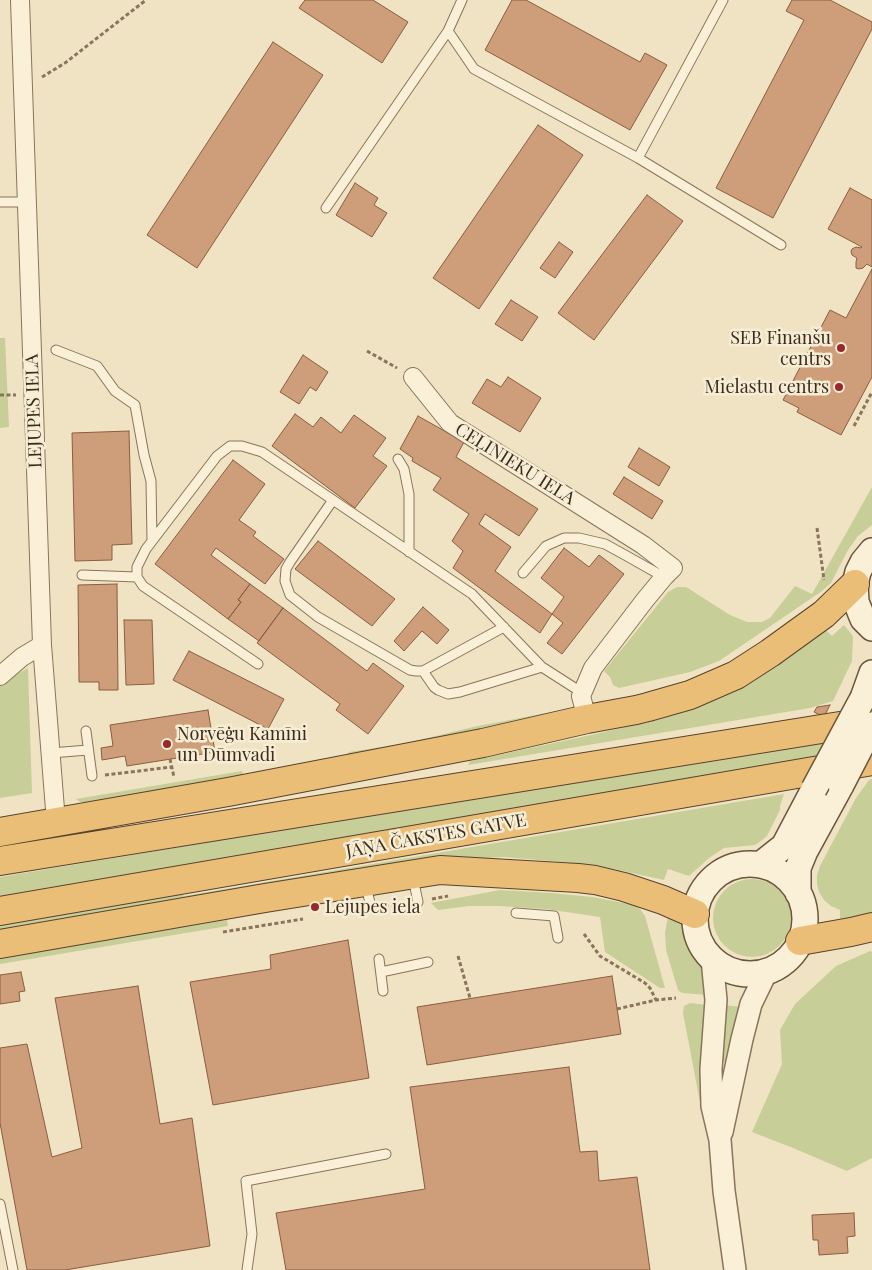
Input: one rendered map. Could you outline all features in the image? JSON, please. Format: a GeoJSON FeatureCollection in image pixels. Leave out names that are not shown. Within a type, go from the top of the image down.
{"type":"FeatureCollection","features":[{"type":"Feature","properties":{"kind":"highway"},"geometry":{"type":"LineString","coordinates":[[0,832],[228,792],[483,743],[587,719],[636,710],[690,694],[736,674],[770,653],[824,614],[855,584]]}},
{"type":"Feature","properties":{"kind":"highway"},"geometry":{"type":"LineString","coordinates":[[0,861],[867,709]]}},
{"type":"Feature","properties":{"kind":"highway","name":"JĀŅA ČAKSTES GATVE"},"geometry":{"type":"LineString","coordinates":[[0,911],[872,760]]}},
{"type":"Feature","properties":{"kind":"highway"},"geometry":{"type":"LineString","coordinates":[[0,944],[266,898],[368,895],[412,875],[440,870],[595,880],[663,900],[695,914]]}},
{"type":"Feature","properties":{"kind":"highway"},"geometry":{"type":"LineString","coordinates":[[800,941],[872,927]]}},
{"type":"Feature","properties":{"kind":"main road"},"geometry":{"type":"LineString","coordinates":[[872,551],[863,562],[855,584],[856,602],[864,619],[872,628]]}},
{"type":"Feature","properties":{"kind":"main road"},"geometry":{"type":"LineString","coordinates":[[760,865],[784,846],[814,789],[867,709],[872,673]]}},
{"type":"Feature","properties":{"kind":"main road"},"geometry":{"type":"LineString","coordinates":[[798,893],[798,868],[805,851],[872,725]]}},
{"type":"Feature","properties":{"kind":"main road"},"geometry":{"type":"LineString","coordinates":[[746,864],[760,865],[775,870],[782,875],[798,893],[804,908],[805,925],[800,941],[792,954],[781,964],[767,971],[752,974],[738,972],[724,967],[712,959],[702,946],[696,931],[695,914],[698,902],[703,890],[711,880],[722,872],[734,866],[746,864]]}},
{"type":"Feature","properties":{"kind":"street","name":"LEJUPES IELA"},"geometry":{"type":"LineString","coordinates":[[20,0],[42,645],[56,822]]}},
{"type":"Feature","properties":{"kind":"street","name":"CEĻINIEKU IELA"},"geometry":{"type":"LineString","coordinates":[[413,377],[450,423],[643,545],[669,572]]}},
{"type":"Feature","properties":{"kind":"street"},"geometry":{"type":"LineString","coordinates":[[587,719],[581,700],[581,692],[593,668],[669,572]]}},
{"type":"Feature","properties":{"kind":"street"},"geometry":{"type":"LineString","coordinates":[[0,676],[22,657],[42,645]]}},
{"type":"Feature","properties":{"kind":"street"},"geometry":{"type":"LineString","coordinates":[[712,959],[716,1000],[711,1069],[712,1106],[720,1140],[724,1191],[735,1270]]}},
{"type":"Feature","properties":{"kind":"street"},"geometry":{"type":"LineString","coordinates":[[720,1140],[751,1004],[767,971]]}},
{"type":"Feature","properties":{"kind":"lane"},"geometry":{"type":"LineString","coordinates":[[326,208],[448,30],[462,0]]}},
{"type":"Feature","properties":{"kind":"lane"},"geometry":{"type":"LineString","coordinates":[[638,158],[723,0]]}},
{"type":"Feature","properties":{"kind":"lane"},"geometry":{"type":"LineString","coordinates":[[448,30],[474,69],[638,158],[781,245]]}},
{"type":"Feature","properties":{"kind":"lane"},"geometry":{"type":"LineString","coordinates":[[0,202],[27,202]]}},
{"type":"Feature","properties":{"kind":"lane"},"geometry":{"type":"LineString","coordinates":[[56,350],[97,366],[116,391],[135,405],[151,481],[152,541]]}},
{"type":"Feature","properties":{"kind":"lane"},"geometry":{"type":"LineString","coordinates":[[258,664],[143,586],[137,577],[137,567],[152,541],[217,456],[230,446],[242,446],[262,452],[472,594],[542,667],[581,692]]}},
{"type":"Feature","properties":{"kind":"lane"},"geometry":{"type":"LineString","coordinates":[[398,459],[404,469],[409,494],[409,552]]}},
{"type":"Feature","properties":{"kind":"lane"},"geometry":{"type":"LineString","coordinates":[[333,500],[286,569],[284,582],[290,595],[318,617],[410,670],[416,671],[423,671],[504,627]]}},
{"type":"Feature","properties":{"kind":"lane"},"geometry":{"type":"LineString","coordinates":[[523,573],[546,546],[564,538],[579,538],[605,544],[626,555],[669,572]]}},
{"type":"Feature","properties":{"kind":"lane"},"geometry":{"type":"LineString","coordinates":[[82,575],[137,577]]}},
{"type":"Feature","properties":{"kind":"lane"},"geometry":{"type":"LineString","coordinates":[[423,671],[434,687],[448,694],[542,667]]}},
{"type":"Feature","properties":{"kind":"lane"},"geometry":{"type":"LineString","coordinates":[[86,731],[92,776]]}},
{"type":"Feature","properties":{"kind":"lane"},"geometry":{"type":"LineString","coordinates":[[51,753],[88,750]]}},
{"type":"Feature","properties":{"kind":"lane"},"geometry":{"type":"LineString","coordinates":[[412,875],[418,902]]}},
{"type":"Feature","properties":{"kind":"lane"},"geometry":{"type":"LineString","coordinates":[[516,913],[554,916],[558,938]]}},
{"type":"Feature","properties":{"kind":"lane"},"geometry":{"type":"LineString","coordinates":[[379,959],[383,990]]}},
{"type":"Feature","properties":{"kind":"lane"},"geometry":{"type":"LineString","coordinates":[[381,972],[428,962]]}},
{"type":"Feature","properties":{"kind":"lane"},"geometry":{"type":"LineString","coordinates":[[248,1270],[252,1234],[246,1181],[386,1154]]}},
{"type":"Feature","properties":{"kind":"lane"},"geometry":{"type":"LineString","coordinates":[[0,1204],[13,1270]]}},
{"type":"Feature","properties":{"kind":"path"},"geometry":{"type":"LineString","coordinates":[[23,90],[65,63],[146,0]]}},
{"type":"Feature","properties":{"kind":"path"},"geometry":{"type":"LineString","coordinates":[[367,352],[413,377]]}},
{"type":"Feature","properties":{"kind":"path"},"geometry":{"type":"LineString","coordinates":[[854,426],[872,392]]}},
{"type":"Feature","properties":{"kind":"path"},"geometry":{"type":"LineString","coordinates":[[817,528],[824,581]]}},
{"type":"Feature","properties":{"kind":"path"},"geometry":{"type":"LineString","coordinates":[[170,759],[174,778]]}},
{"type":"Feature","properties":{"kind":"path"},"geometry":{"type":"LineString","coordinates":[[92,776],[172,767]]}},
{"type":"Feature","properties":{"kind":"path"},"geometry":{"type":"LineString","coordinates":[[584,934],[600,956],[646,983],[656,1000]]}},
{"type":"Feature","properties":{"kind":"path"},"geometry":{"type":"LineString","coordinates":[[458,956],[470,998]]}},
{"type":"Feature","properties":{"kind":"path"},"geometry":{"type":"LineString","coordinates":[[617,1010],[656,1000],[676,998]]}},
{"type":"Feature","properties":{"kind":"green space"},"geometry":{"type":"Polygon","coordinates":[[[0,338],[5,338],[9,427],[0,428],[0,338]]]}},
{"type":"Feature","properties":{"kind":"green space"},"geometry":{"type":"Polygon","coordinates":[[[872,487],[872,525],[858,536],[848,550],[831,583],[822,591],[719,661],[690,672],[619,688],[613,685],[610,677],[604,671],[668,592],[677,587],[686,587],[730,615],[747,622],[762,622],[770,618],[795,586],[812,594],[872,487]]]}},
{"type":"Feature","properties":{"kind":"green space"},"geometry":{"type":"Polygon","coordinates":[[[844,625],[853,636],[852,661],[833,701],[810,708],[468,765],[470,761],[657,720],[697,708],[732,691],[826,630],[832,636],[844,625]]]}},
{"type":"Feature","properties":{"kind":"green space"},"geometry":{"type":"Polygon","coordinates":[[[28,668],[32,793],[0,798],[0,684],[28,668]]]}},
{"type":"Feature","properties":{"kind":"green space"},"geometry":{"type":"Polygon","coordinates":[[[562,710],[559,714],[344,759],[349,752],[407,743],[473,727],[562,710]]]}},
{"type":"Feature","properties":{"kind":"green space"},"geometry":{"type":"Polygon","coordinates":[[[872,729],[872,750],[0,899],[0,877],[246,836],[402,806],[872,729]]]}},
{"type":"Feature","properties":{"kind":"green space"},"geometry":{"type":"Polygon","coordinates":[[[242,771],[242,778],[100,802],[80,802],[76,799],[242,771]]]}},
{"type":"Feature","properties":{"kind":"green space"},"geometry":{"type":"Polygon","coordinates":[[[872,779],[872,913],[840,919],[840,910],[824,900],[819,892],[817,875],[856,798],[869,780],[872,779]]]}},
{"type":"Feature","properties":{"kind":"green space"},"geometry":{"type":"Polygon","coordinates":[[[784,794],[780,810],[767,836],[755,845],[724,848],[709,858],[689,876],[668,869],[664,880],[595,865],[504,857],[461,859],[0,934],[0,923],[181,893],[184,896],[784,794]]]}},
{"type":"Feature","properties":{"kind":"green space"},"geometry":{"type":"Polygon","coordinates":[[[744,879],[760,879],[774,885],[785,896],[791,910],[791,926],[785,940],[774,951],[760,957],[744,957],[730,951],[719,940],[713,926],[713,910],[719,896],[730,885],[744,879]]]}},
{"type":"Feature","properties":{"kind":"green space"},"geometry":{"type":"Polygon","coordinates":[[[500,890],[592,897],[634,905],[645,916],[665,988],[660,988],[605,952],[600,917],[546,909],[499,906],[469,906],[438,910],[431,903],[500,890]]]}},
{"type":"Feature","properties":{"kind":"green space"},"geometry":{"type":"Polygon","coordinates":[[[668,916],[680,916],[691,945],[703,966],[708,995],[683,993],[678,990],[666,950],[665,933],[668,916]]]}},
{"type":"Feature","properties":{"kind":"green space"},"geometry":{"type":"Polygon","coordinates":[[[227,920],[228,926],[0,964],[0,957],[227,920]]]}},
{"type":"Feature","properties":{"kind":"green space"},"geometry":{"type":"Polygon","coordinates":[[[870,951],[872,952],[872,1158],[847,1171],[752,1132],[782,1064],[780,1030],[795,1004],[836,966],[870,951]]]}},
{"type":"Feature","properties":{"kind":"green space"},"geometry":{"type":"Polygon","coordinates":[[[690,1003],[707,1005],[707,1118],[703,1118],[683,1013],[684,1006],[690,1003]]]}},
{"type":"Feature","properties":{"kind":"green space"},"geometry":{"type":"Polygon","coordinates":[[[725,1005],[741,1007],[728,1063],[723,1062],[725,1005]]]}},
{"type":"Feature","properties":{"kind":"building"},"geometry":{"type":"Polygon","coordinates":[[[305,0],[373,0],[408,22],[382,63],[299,8],[305,0]]]}},
{"type":"Feature","properties":{"kind":"building"},"geometry":{"type":"Polygon","coordinates":[[[512,0],[526,0],[640,62],[645,53],[667,65],[630,130],[485,50],[512,0]]]}},
{"type":"Feature","properties":{"kind":"building"},"geometry":{"type":"Polygon","coordinates":[[[792,0],[830,0],[872,22],[872,29],[773,218],[716,188],[804,20],[786,11],[792,0]]]}},
{"type":"Feature","properties":{"kind":"building"},"geometry":{"type":"Polygon","coordinates":[[[273,42],[323,75],[197,268],[147,235],[273,42]]]}},
{"type":"Feature","properties":{"kind":"building"},"geometry":{"type":"Polygon","coordinates":[[[538,125],[583,155],[479,309],[433,278],[538,125]]]}},
{"type":"Feature","properties":{"kind":"building"},"geometry":{"type":"Polygon","coordinates":[[[355,183],[378,198],[374,205],[387,213],[372,237],[336,215],[355,183]]]}},
{"type":"Feature","properties":{"kind":"building"},"geometry":{"type":"Polygon","coordinates":[[[850,188],[872,200],[872,267],[867,264],[863,268],[856,268],[857,258],[852,255],[851,251],[856,247],[862,247],[828,229],[850,188]]]}},
{"type":"Feature","properties":{"kind":"building"},"geometry":{"type":"Polygon","coordinates":[[[647,195],[683,221],[594,340],[558,313],[647,195]]]}},
{"type":"Feature","properties":{"kind":"building"},"geometry":{"type":"Polygon","coordinates":[[[559,242],[573,252],[555,278],[540,268],[559,242]]]}},
{"type":"Feature","properties":{"kind":"building","name":"SEB Finanšu centrs"},"geometry":{"type":"Polygon","coordinates":[[[872,269],[872,377],[841,435],[797,412],[799,408],[783,400],[830,310],[846,318],[872,269]]]}},
{"type":"Feature","properties":{"kind":"building"},"geometry":{"type":"Polygon","coordinates":[[[511,300],[538,317],[522,341],[495,324],[511,300]]]}},
{"type":"Feature","properties":{"kind":"building"},"geometry":{"type":"Polygon","coordinates":[[[303,355],[328,372],[316,391],[310,387],[299,404],[280,392],[303,355]]]}},
{"type":"Feature","properties":{"kind":"building"},"geometry":{"type":"Polygon","coordinates":[[[508,377],[541,398],[520,432],[472,403],[487,379],[501,387],[508,377]]]}},
{"type":"Feature","properties":{"kind":"building"},"geometry":{"type":"Polygon","coordinates":[[[295,414],[313,427],[321,417],[341,433],[354,415],[386,438],[373,456],[387,466],[355,508],[272,446],[295,414]]]}},
{"type":"Feature","properties":{"kind":"building"},"geometry":{"type":"Polygon","coordinates":[[[418,416],[464,442],[456,457],[538,509],[519,536],[485,514],[479,524],[511,547],[495,571],[552,614],[540,633],[453,568],[463,551],[452,541],[469,514],[433,490],[441,478],[412,461],[413,458],[400,449],[418,416]]]}},
{"type":"Feature","properties":{"kind":"building"},"geometry":{"type":"Polygon","coordinates":[[[129,431],[132,544],[112,545],[112,560],[75,561],[72,433],[129,431]]]}},
{"type":"Feature","properties":{"kind":"building"},"geometry":{"type":"Polygon","coordinates":[[[639,448],[670,467],[659,486],[628,467],[639,448]]]}},
{"type":"Feature","properties":{"kind":"building"},"geometry":{"type":"Polygon","coordinates":[[[233,460],[265,484],[239,520],[256,532],[253,536],[284,559],[265,584],[216,548],[211,555],[250,584],[238,600],[241,602],[228,619],[155,564],[233,460]]]}},
{"type":"Feature","properties":{"kind":"building"},"geometry":{"type":"Polygon","coordinates":[[[624,477],[663,501],[652,519],[613,494],[624,477]]]}},
{"type":"Feature","properties":{"kind":"building"},"geometry":{"type":"Polygon","coordinates":[[[318,541],[395,599],[372,626],[295,569],[318,541]]]}},
{"type":"Feature","properties":{"kind":"building"},"geometry":{"type":"Polygon","coordinates":[[[564,548],[589,567],[599,555],[624,574],[562,654],[547,643],[563,623],[552,614],[564,597],[541,578],[564,548]]]}},
{"type":"Feature","properties":{"kind":"building"},"geometry":{"type":"Polygon","coordinates":[[[117,584],[118,690],[99,690],[99,682],[79,682],[78,585],[117,584]]]}},
{"type":"Feature","properties":{"kind":"building"},"geometry":{"type":"Polygon","coordinates":[[[250,584],[283,608],[259,641],[228,619],[241,602],[238,600],[250,584]]]}},
{"type":"Feature","properties":{"kind":"building"},"geometry":{"type":"Polygon","coordinates":[[[423,607],[449,630],[437,644],[422,631],[404,651],[394,641],[423,607]]]}},
{"type":"Feature","properties":{"kind":"building"},"geometry":{"type":"Polygon","coordinates":[[[283,608],[367,671],[373,663],[404,686],[368,734],[336,710],[340,704],[257,643],[283,608]]]}},
{"type":"Feature","properties":{"kind":"building"},"geometry":{"type":"Polygon","coordinates":[[[124,620],[152,620],[154,684],[126,685],[124,620]]]}},
{"type":"Feature","properties":{"kind":"building"},"geometry":{"type":"Polygon","coordinates":[[[189,651],[284,699],[268,729],[173,680],[189,651]]]}},
{"type":"Feature","properties":{"kind":"building"},"geometry":{"type":"Polygon","coordinates":[[[830,705],[824,717],[814,712],[817,707],[830,705]]]}},
{"type":"Feature","properties":{"kind":"building"},"geometry":{"type":"Polygon","coordinates":[[[208,710],[215,752],[127,766],[125,756],[102,760],[101,748],[113,746],[110,725],[208,710]]]}},
{"type":"Feature","properties":{"kind":"building"},"geometry":{"type":"Polygon","coordinates":[[[348,940],[369,1078],[213,1105],[190,982],[271,969],[270,955],[348,940]]]}},
{"type":"Feature","properties":{"kind":"building"},"geometry":{"type":"Polygon","coordinates":[[[21,972],[25,991],[19,992],[20,1001],[0,1004],[0,975],[21,972]]]}},
{"type":"Feature","properties":{"kind":"building"},"geometry":{"type":"Polygon","coordinates":[[[612,976],[621,1034],[427,1065],[417,1007],[612,976]]]}},
{"type":"Feature","properties":{"kind":"building"},"geometry":{"type":"Polygon","coordinates":[[[138,986],[160,1124],[192,1118],[210,1246],[65,1270],[27,1270],[0,1123],[0,1048],[27,1044],[52,1157],[82,1148],[55,998],[138,986]]]}},
{"type":"Feature","properties":{"kind":"building"},"geometry":{"type":"Polygon","coordinates":[[[569,1067],[580,1152],[597,1151],[599,1181],[637,1177],[650,1270],[286,1270],[276,1213],[425,1189],[410,1087],[569,1067]]]}},
{"type":"Feature","properties":{"kind":"building"},"geometry":{"type":"Polygon","coordinates":[[[854,1213],[855,1236],[847,1237],[848,1253],[819,1255],[818,1240],[813,1240],[812,1215],[854,1213]]]}},
{"type":"Feature","properties":{"kind":"place","name":"SEB Finanšu centrs"},"geometry":{"type":"Point","coordinates":[841,348]}},
{"type":"Feature","properties":{"kind":"place","name":"Mielastu centrs"},"geometry":{"type":"Point","coordinates":[839,387]}},
{"type":"Feature","properties":{"kind":"place","name":"Norvēģu Kamīni un Dūmvadi"},"geometry":{"type":"Point","coordinates":[167,744]}},
{"type":"Feature","properties":{"kind":"place","name":"Lejupes iela"},"geometry":{"type":"Point","coordinates":[315,907]}}]}
